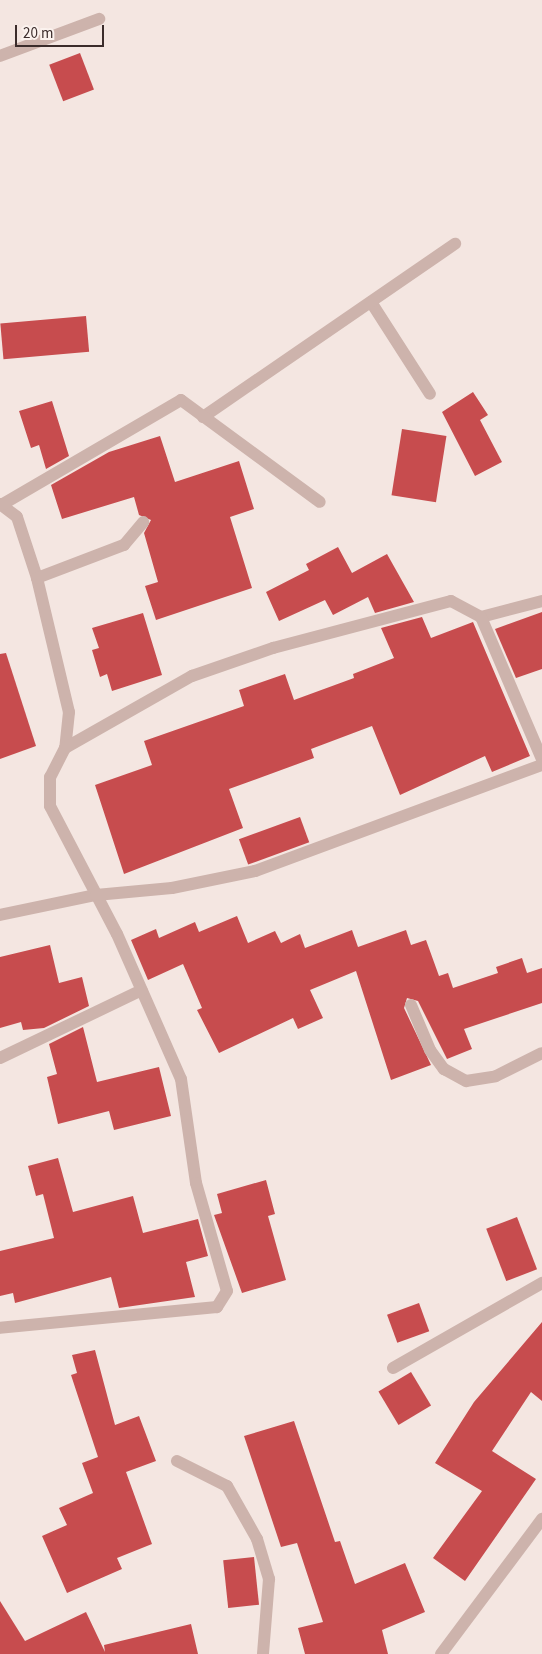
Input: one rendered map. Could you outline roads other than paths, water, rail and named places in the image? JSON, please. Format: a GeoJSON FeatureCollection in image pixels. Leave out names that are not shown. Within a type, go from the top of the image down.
{"type":"FeatureCollection","features":[{"type":"Feature","properties":{"kind":"street"},"geometry":{"type":"LineString","coordinates":[[0,56],[99,19]]}},
{"type":"Feature","properties":{"kind":"street"},"geometry":{"type":"LineString","coordinates":[[203,417],[455,244]]}},
{"type":"Feature","properties":{"kind":"street"},"geometry":{"type":"LineString","coordinates":[[371,302],[430,394]]}},
{"type":"Feature","properties":{"kind":"street"},"geometry":{"type":"LineString","coordinates":[[0,1328],[217,1307],[225,1298],[226,1282],[196,1183],[181,1079],[142,990],[50,806],[50,777],[65,748],[69,712],[37,578],[17,517],[1,504],[181,400],[320,502]]}},
{"type":"Feature","properties":{"kind":"street"},"geometry":{"type":"LineString","coordinates":[[37,578],[124,545],[143,522]]}},
{"type":"Feature","properties":{"kind":"street"},"geometry":{"type":"LineString","coordinates":[[481,617],[542,601]]}},
{"type":"Feature","properties":{"kind":"street"},"geometry":{"type":"LineString","coordinates":[[65,748],[192,676],[273,648],[439,602],[459,602],[481,617],[539,744],[542,759]]}},
{"type":"Feature","properties":{"kind":"street"},"geometry":{"type":"LineString","coordinates":[[0,915],[96,895],[172,888],[254,872],[542,765]]}},
{"type":"Feature","properties":{"kind":"street"},"geometry":{"type":"LineString","coordinates":[[0,1058],[142,990]]}},
{"type":"Feature","properties":{"kind":"street"},"geometry":{"type":"LineString","coordinates":[[411,1005],[435,1056],[444,1069],[466,1081],[496,1076],[542,1053]]}},
{"type":"Feature","properties":{"kind":"street"},"geometry":{"type":"LineString","coordinates":[[393,1368],[542,1283]]}},
{"type":"Feature","properties":{"kind":"street"},"geometry":{"type":"LineString","coordinates":[[177,1461],[227,1486],[257,1539],[269,1580],[263,1654]]}},
{"type":"Feature","properties":{"kind":"street"},"geometry":{"type":"LineString","coordinates":[[441,1654],[542,1519]]}}]}
